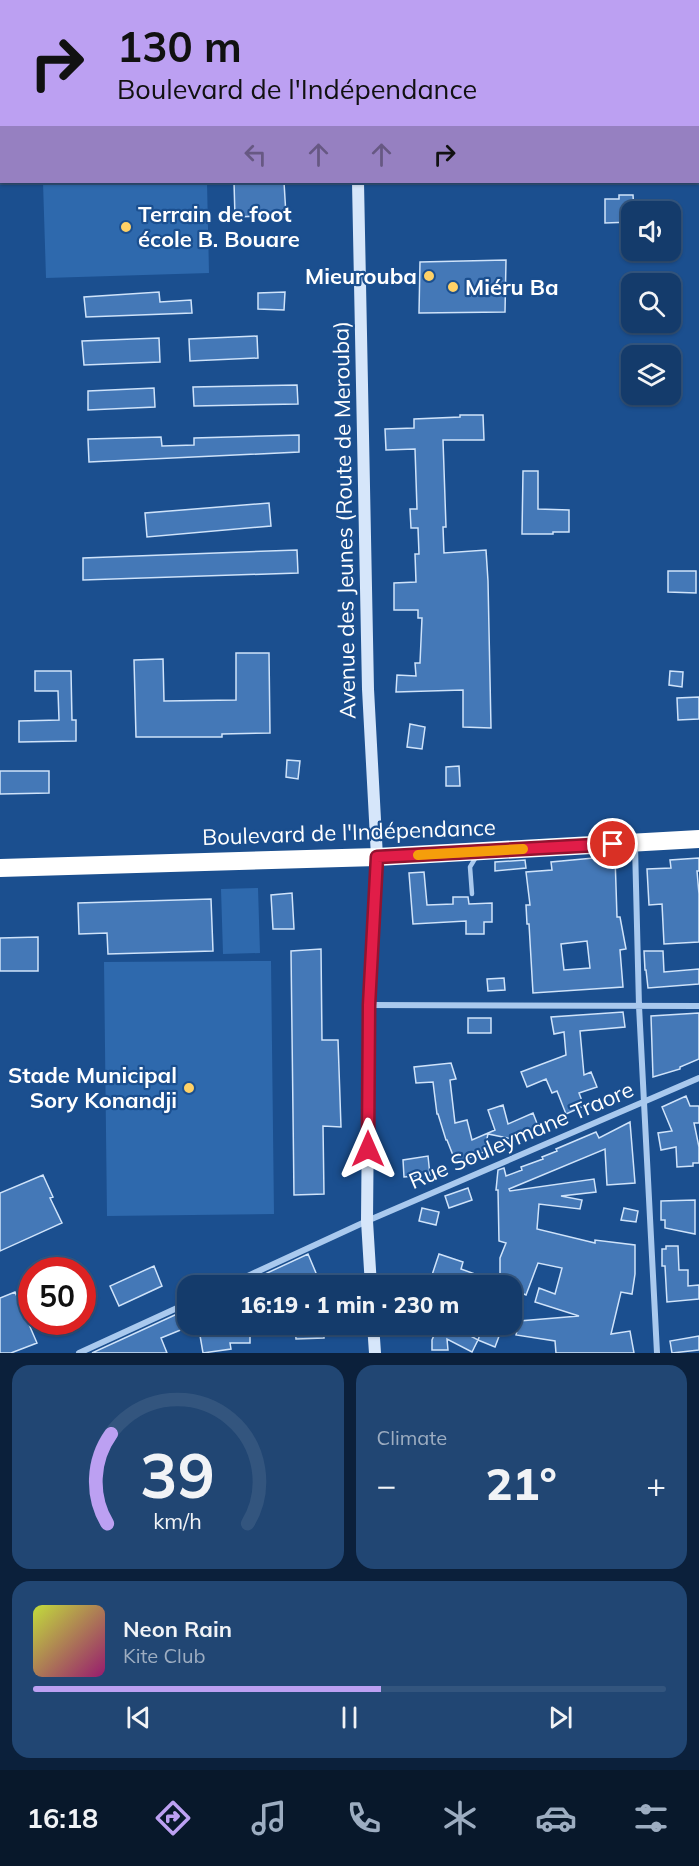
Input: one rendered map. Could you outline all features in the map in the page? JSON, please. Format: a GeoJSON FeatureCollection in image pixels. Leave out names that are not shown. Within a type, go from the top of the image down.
{"type":"FeatureCollection","features":[{"type":"Feature","properties":{"kind":"highway","name":"Boulevard de l'Indépendance"},"geometry":{"type":"LineString","coordinates":[[0,868],[377,857],[699,839]]}},
{"type":"Feature","properties":{"kind":"main road","name":"Avenue des Jeunes (Route de Merouba)"},"geometry":{"type":"LineString","coordinates":[[358,183],[368,689],[377,857],[369,1005],[368,1221],[370,1275]]}},
{"type":"Feature","properties":{"kind":"main road"},"geometry":{"type":"LineString","coordinates":[[374,1335],[375,1353]]}},
{"type":"Feature","properties":{"kind":"street"},"geometry":{"type":"LineString","coordinates":[[635,842],[639,1006],[657,1353]]}},
{"type":"Feature","properties":{"kind":"street"},"geometry":{"type":"LineString","coordinates":[[369,1005],[699,1006]]}},
{"type":"Feature","properties":{"kind":"street","name":"Rue Souleymane Traore"},"geometry":{"type":"LineString","coordinates":[[250,1275],[368,1221],[699,1078]]}},
{"type":"Feature","properties":{"kind":"street"},"geometry":{"type":"LineString","coordinates":[[79,1353],[177,1308]]}},
{"type":"Feature","properties":{"kind":"lane"},"geometry":{"type":"LineString","coordinates":[[472,894],[470,867],[480,851]]}},
{"type":"Feature","properties":{"kind":"shaded area","name":"Terrain de foot école B. Bouare"},"geometry":{"type":"Polygon","coordinates":[[[43,183],[207,183],[209,273],[46,278],[43,183]]]}},
{"type":"Feature","properties":{"kind":"shaded area"},"geometry":{"type":"Polygon","coordinates":[[[258,888],[260,953],[223,954],[221,889],[258,888]]]}},
{"type":"Feature","properties":{"kind":"shaded area","name":"Stade Municipal Sory Konandji"},"geometry":{"type":"Polygon","coordinates":[[[271,961],[274,1214],[107,1216],[104,962],[271,961]]]}},
{"type":"Feature","properties":{"kind":"building"},"geometry":{"type":"Polygon","coordinates":[[[234,183],[284,183],[286,215],[235,217],[234,183]]]}},
{"type":"Feature","properties":{"kind":"building"},"geometry":{"type":"Polygon","coordinates":[[[619,195],[633,195],[633,201],[621,201],[621,222],[605,223],[605,199],[619,199],[619,195]]]}},
{"type":"Feature","properties":{"kind":"building"},"geometry":{"type":"Polygon","coordinates":[[[506,260],[505,312],[419,313],[420,262],[506,260]]]}},
{"type":"Feature","properties":{"kind":"building"},"geometry":{"type":"Polygon","coordinates":[[[159,292],[160,302],[191,300],[192,313],[86,317],[84,297],[159,292]]]}},
{"type":"Feature","properties":{"kind":"building"},"geometry":{"type":"Polygon","coordinates":[[[285,292],[284,310],[258,309],[258,293],[285,292]]]}},
{"type":"Feature","properties":{"kind":"building"},"geometry":{"type":"Polygon","coordinates":[[[257,336],[258,358],[190,361],[189,339],[257,336]]]}},
{"type":"Feature","properties":{"kind":"building"},"geometry":{"type":"Polygon","coordinates":[[[159,338],[160,362],[84,365],[82,341],[159,338]]]}},
{"type":"Feature","properties":{"kind":"building"},"geometry":{"type":"Polygon","coordinates":[[[297,385],[298,404],[194,406],[193,387],[297,385]]]}},
{"type":"Feature","properties":{"kind":"building"},"geometry":{"type":"Polygon","coordinates":[[[154,388],[155,407],[88,410],[88,391],[154,388]]]}},
{"type":"Feature","properties":{"kind":"building"},"geometry":{"type":"Polygon","coordinates":[[[460,415],[483,415],[484,440],[443,440],[446,527],[443,527],[444,553],[486,550],[491,728],[463,727],[463,690],[396,692],[397,675],[416,676],[415,663],[420,663],[422,618],[418,618],[418,610],[394,610],[394,583],[416,582],[415,554],[419,554],[418,528],[411,528],[410,509],[417,509],[415,449],[386,450],[385,429],[414,428],[414,419],[460,417],[460,415]]]}},
{"type":"Feature","properties":{"kind":"building"},"geometry":{"type":"Polygon","coordinates":[[[299,435],[299,452],[89,462],[88,439],[161,437],[162,446],[194,445],[194,438],[299,435]]]}},
{"type":"Feature","properties":{"kind":"building"},"geometry":{"type":"Polygon","coordinates":[[[523,471],[538,471],[538,509],[569,510],[569,532],[522,534],[523,471]]]}},
{"type":"Feature","properties":{"kind":"building"},"geometry":{"type":"Polygon","coordinates":[[[269,503],[271,526],[147,537],[145,513],[269,503]]]}},
{"type":"Feature","properties":{"kind":"building"},"geometry":{"type":"Polygon","coordinates":[[[297,550],[298,573],[83,580],[83,558],[297,550]]]}},
{"type":"Feature","properties":{"kind":"building"},"geometry":{"type":"Polygon","coordinates":[[[668,571],[696,571],[696,593],[668,592],[668,571]]]}},
{"type":"Feature","properties":{"kind":"building"},"geometry":{"type":"Polygon","coordinates":[[[236,653],[269,653],[270,733],[222,734],[222,737],[136,737],[134,660],[163,659],[164,701],[236,700],[236,653]]]}},
{"type":"Feature","properties":{"kind":"building"},"geometry":{"type":"Polygon","coordinates":[[[35,671],[71,671],[72,720],[76,720],[76,741],[19,742],[19,721],[59,720],[58,691],[35,691],[35,671]]]}},
{"type":"Feature","properties":{"kind":"building"},"geometry":{"type":"Polygon","coordinates":[[[670,671],[683,672],[682,687],[669,685],[670,671]]]}},
{"type":"Feature","properties":{"kind":"building"},"geometry":{"type":"Polygon","coordinates":[[[699,697],[699,719],[678,720],[677,698],[699,697]]]}},
{"type":"Feature","properties":{"kind":"building"},"geometry":{"type":"Polygon","coordinates":[[[410,724],[425,727],[422,749],[407,747],[410,724]]]}},
{"type":"Feature","properties":{"kind":"building"},"geometry":{"type":"Polygon","coordinates":[[[287,760],[300,761],[298,779],[286,777],[287,760]]]}},
{"type":"Feature","properties":{"kind":"building"},"geometry":{"type":"Polygon","coordinates":[[[459,766],[460,786],[446,786],[446,767],[459,766]]]}},
{"type":"Feature","properties":{"kind":"building"},"geometry":{"type":"Polygon","coordinates":[[[0,771],[49,771],[49,793],[0,794],[0,771]]]}},
{"type":"Feature","properties":{"kind":"building"},"geometry":{"type":"Polygon","coordinates":[[[615,856],[617,917],[620,917],[626,949],[620,950],[623,987],[533,993],[526,905],[530,905],[526,872],[552,870],[551,862],[615,856]],[[587,941],[561,944],[564,970],[590,968],[587,941]]]}},
{"type":"Feature","properties":{"kind":"building"},"geometry":{"type":"Polygon","coordinates":[[[699,858],[699,871],[697,871],[699,942],[664,944],[662,904],[649,905],[647,869],[671,868],[670,860],[699,858]]]}},
{"type":"Feature","properties":{"kind":"building"},"geometry":{"type":"Polygon","coordinates":[[[525,860],[526,868],[495,871],[495,862],[525,860]]]}},
{"type":"Feature","properties":{"kind":"building"},"geometry":{"type":"Polygon","coordinates":[[[424,872],[427,905],[453,904],[453,897],[468,897],[469,904],[492,903],[492,922],[484,922],[484,934],[466,934],[466,921],[413,924],[409,873],[424,872]]]}},
{"type":"Feature","properties":{"kind":"building"},"geometry":{"type":"Polygon","coordinates":[[[292,893],[294,929],[273,929],[271,895],[292,893]]]}},
{"type":"Feature","properties":{"kind":"building"},"geometry":{"type":"Polygon","coordinates":[[[211,899],[213,951],[108,954],[107,933],[79,934],[78,903],[211,899]]]}},
{"type":"Feature","properties":{"kind":"building"},"geometry":{"type":"Polygon","coordinates":[[[38,937],[38,971],[0,971],[0,938],[38,937]]]}},
{"type":"Feature","properties":{"kind":"building"},"geometry":{"type":"Polygon","coordinates":[[[321,949],[322,1040],[338,1040],[341,1127],[323,1126],[324,1194],[294,1195],[291,951],[321,949]]]}},
{"type":"Feature","properties":{"kind":"building"},"geometry":{"type":"Polygon","coordinates":[[[644,951],[663,951],[664,972],[699,969],[699,984],[648,988],[644,951]]]}},
{"type":"Feature","properties":{"kind":"building"},"geometry":{"type":"Polygon","coordinates":[[[504,978],[505,990],[488,991],[487,979],[504,978]]]}},
{"type":"Feature","properties":{"kind":"building"},"geometry":{"type":"Polygon","coordinates":[[[623,1012],[625,1027],[580,1031],[584,1075],[591,1072],[597,1087],[579,1093],[584,1106],[566,1114],[557,1091],[552,1093],[546,1079],[527,1087],[521,1072],[566,1055],[564,1032],[554,1034],[551,1017],[623,1012]]]}},
{"type":"Feature","properties":{"kind":"building"},"geometry":{"type":"Polygon","coordinates":[[[699,1013],[699,1059],[680,1069],[653,1077],[651,1016],[699,1013]]]}},
{"type":"Feature","properties":{"kind":"building"},"geometry":{"type":"Polygon","coordinates":[[[468,1018],[491,1018],[491,1033],[468,1033],[468,1018]]]}},
{"type":"Feature","properties":{"kind":"building"},"geometry":{"type":"Polygon","coordinates":[[[451,1063],[456,1079],[450,1080],[455,1123],[467,1120],[472,1140],[495,1130],[488,1110],[503,1105],[508,1124],[533,1113],[538,1126],[512,1137],[513,1139],[488,1134],[484,1152],[456,1163],[437,1114],[433,1082],[416,1083],[414,1067],[451,1063]]]}},
{"type":"Feature","properties":{"kind":"building"},"geometry":{"type":"Polygon","coordinates":[[[686,1096],[690,1106],[699,1106],[699,1123],[694,1123],[699,1147],[699,1163],[693,1163],[693,1166],[677,1167],[676,1147],[661,1150],[658,1133],[672,1131],[662,1107],[686,1096]]]}},
{"type":"Feature","properties":{"kind":"building"},"geometry":{"type":"Polygon","coordinates":[[[630,1122],[635,1183],[607,1185],[605,1149],[509,1189],[510,1191],[594,1179],[596,1192],[561,1196],[582,1200],[580,1209],[539,1204],[537,1229],[595,1243],[595,1240],[635,1245],[632,1294],[621,1292],[611,1334],[630,1331],[634,1353],[556,1353],[555,1341],[516,1335],[522,1335],[522,1321],[579,1316],[535,1302],[539,1288],[555,1294],[562,1268],[538,1263],[526,1295],[522,1293],[522,1275],[500,1275],[500,1258],[506,1243],[499,1241],[498,1190],[496,1190],[498,1170],[504,1168],[506,1176],[522,1170],[521,1167],[543,1159],[542,1157],[557,1151],[556,1149],[596,1132],[599,1138],[630,1122]]]}},
{"type":"Feature","properties":{"kind":"building"},"geometry":{"type":"Polygon","coordinates":[[[428,1156],[430,1175],[404,1177],[403,1160],[428,1156]]]}},
{"type":"Feature","properties":{"kind":"building"},"geometry":{"type":"Polygon","coordinates":[[[43,1175],[53,1197],[50,1198],[62,1223],[0,1251],[0,1193],[43,1175]]]}},
{"type":"Feature","properties":{"kind":"building"},"geometry":{"type":"Polygon","coordinates":[[[468,1188],[472,1200],[449,1208],[445,1196],[468,1188]]]}},
{"type":"Feature","properties":{"kind":"building"},"geometry":{"type":"Polygon","coordinates":[[[695,1200],[695,1234],[665,1228],[665,1220],[661,1220],[661,1201],[695,1200]]]}},
{"type":"Feature","properties":{"kind":"building"},"geometry":{"type":"Polygon","coordinates":[[[422,1208],[439,1212],[436,1225],[419,1221],[422,1208]]]}},
{"type":"Feature","properties":{"kind":"building"},"geometry":{"type":"Polygon","coordinates":[[[624,1208],[638,1211],[636,1222],[621,1220],[624,1208]]]}},
{"type":"Feature","properties":{"kind":"building"},"geometry":{"type":"Polygon","coordinates":[[[666,1246],[678,1246],[679,1270],[688,1270],[688,1286],[699,1285],[699,1299],[667,1302],[665,1266],[662,1266],[662,1249],[666,1249],[666,1246]]]}},
{"type":"Feature","properties":{"kind":"building"},"geometry":{"type":"Polygon","coordinates":[[[308,1254],[316,1273],[311,1275],[263,1275],[308,1254]]]}},
{"type":"Feature","properties":{"kind":"building"},"geometry":{"type":"Polygon","coordinates":[[[439,1254],[463,1262],[461,1269],[478,1275],[432,1275],[439,1254]]]}},
{"type":"Feature","properties":{"kind":"building"},"geometry":{"type":"Polygon","coordinates":[[[154,1266],[162,1286],[119,1306],[110,1286],[154,1266]]]}},
{"type":"Feature","properties":{"kind":"building"},"geometry":{"type":"Polygon","coordinates":[[[15,1292],[18,1299],[18,1335],[34,1335],[37,1343],[11,1353],[0,1353],[0,1298],[15,1292]]]}},
{"type":"Feature","properties":{"kind":"building"},"geometry":{"type":"Polygon","coordinates":[[[177,1314],[177,1331],[161,1338],[167,1353],[92,1353],[177,1314]]]}},
{"type":"Feature","properties":{"kind":"building"},"geometry":{"type":"Polygon","coordinates":[[[200,1335],[250,1335],[250,1343],[230,1343],[231,1349],[203,1353],[200,1335]]]}},
{"type":"Feature","properties":{"kind":"building"},"geometry":{"type":"Polygon","coordinates":[[[296,1335],[324,1335],[324,1338],[296,1339],[296,1335]]]}},
{"type":"Feature","properties":{"kind":"building"},"geometry":{"type":"Polygon","coordinates":[[[434,1335],[469,1335],[478,1340],[472,1352],[447,1339],[448,1350],[432,1350],[434,1335]]]}},
{"type":"Feature","properties":{"kind":"building"},"geometry":{"type":"Polygon","coordinates":[[[480,1335],[500,1335],[495,1347],[478,1340],[480,1335]]]}},
{"type":"Feature","properties":{"kind":"building"},"geometry":{"type":"Polygon","coordinates":[[[699,1336],[699,1350],[672,1353],[670,1341],[699,1336]]]}},
{"type":"Feature","properties":{"kind":"slow traffic"},"geometry":{"type":"LineString","coordinates":[[418,855],[523,849]]}},
{"type":"Feature","properties":{"kind":"place","name":"Terrain de foot école B. Bouare"},"geometry":{"type":"Point","coordinates":[126,227]}},
{"type":"Feature","properties":{"kind":"place","name":"Mieurouba"},"geometry":{"type":"Point","coordinates":[429,276]}},
{"type":"Feature","properties":{"kind":"place","name":"Miéru Ba"},"geometry":{"type":"Point","coordinates":[453,287]}},
{"type":"Feature","properties":{"kind":"place","name":"Stade Municipal Sory Konandji"},"geometry":{"type":"Point","coordinates":[189,1088]}},
{"type":"Feature","properties":{"kind":"route"},"geometry":{"type":"LineString","coordinates":[[368,1149],[369,1005],[377,857],[613,844]]}}]}
